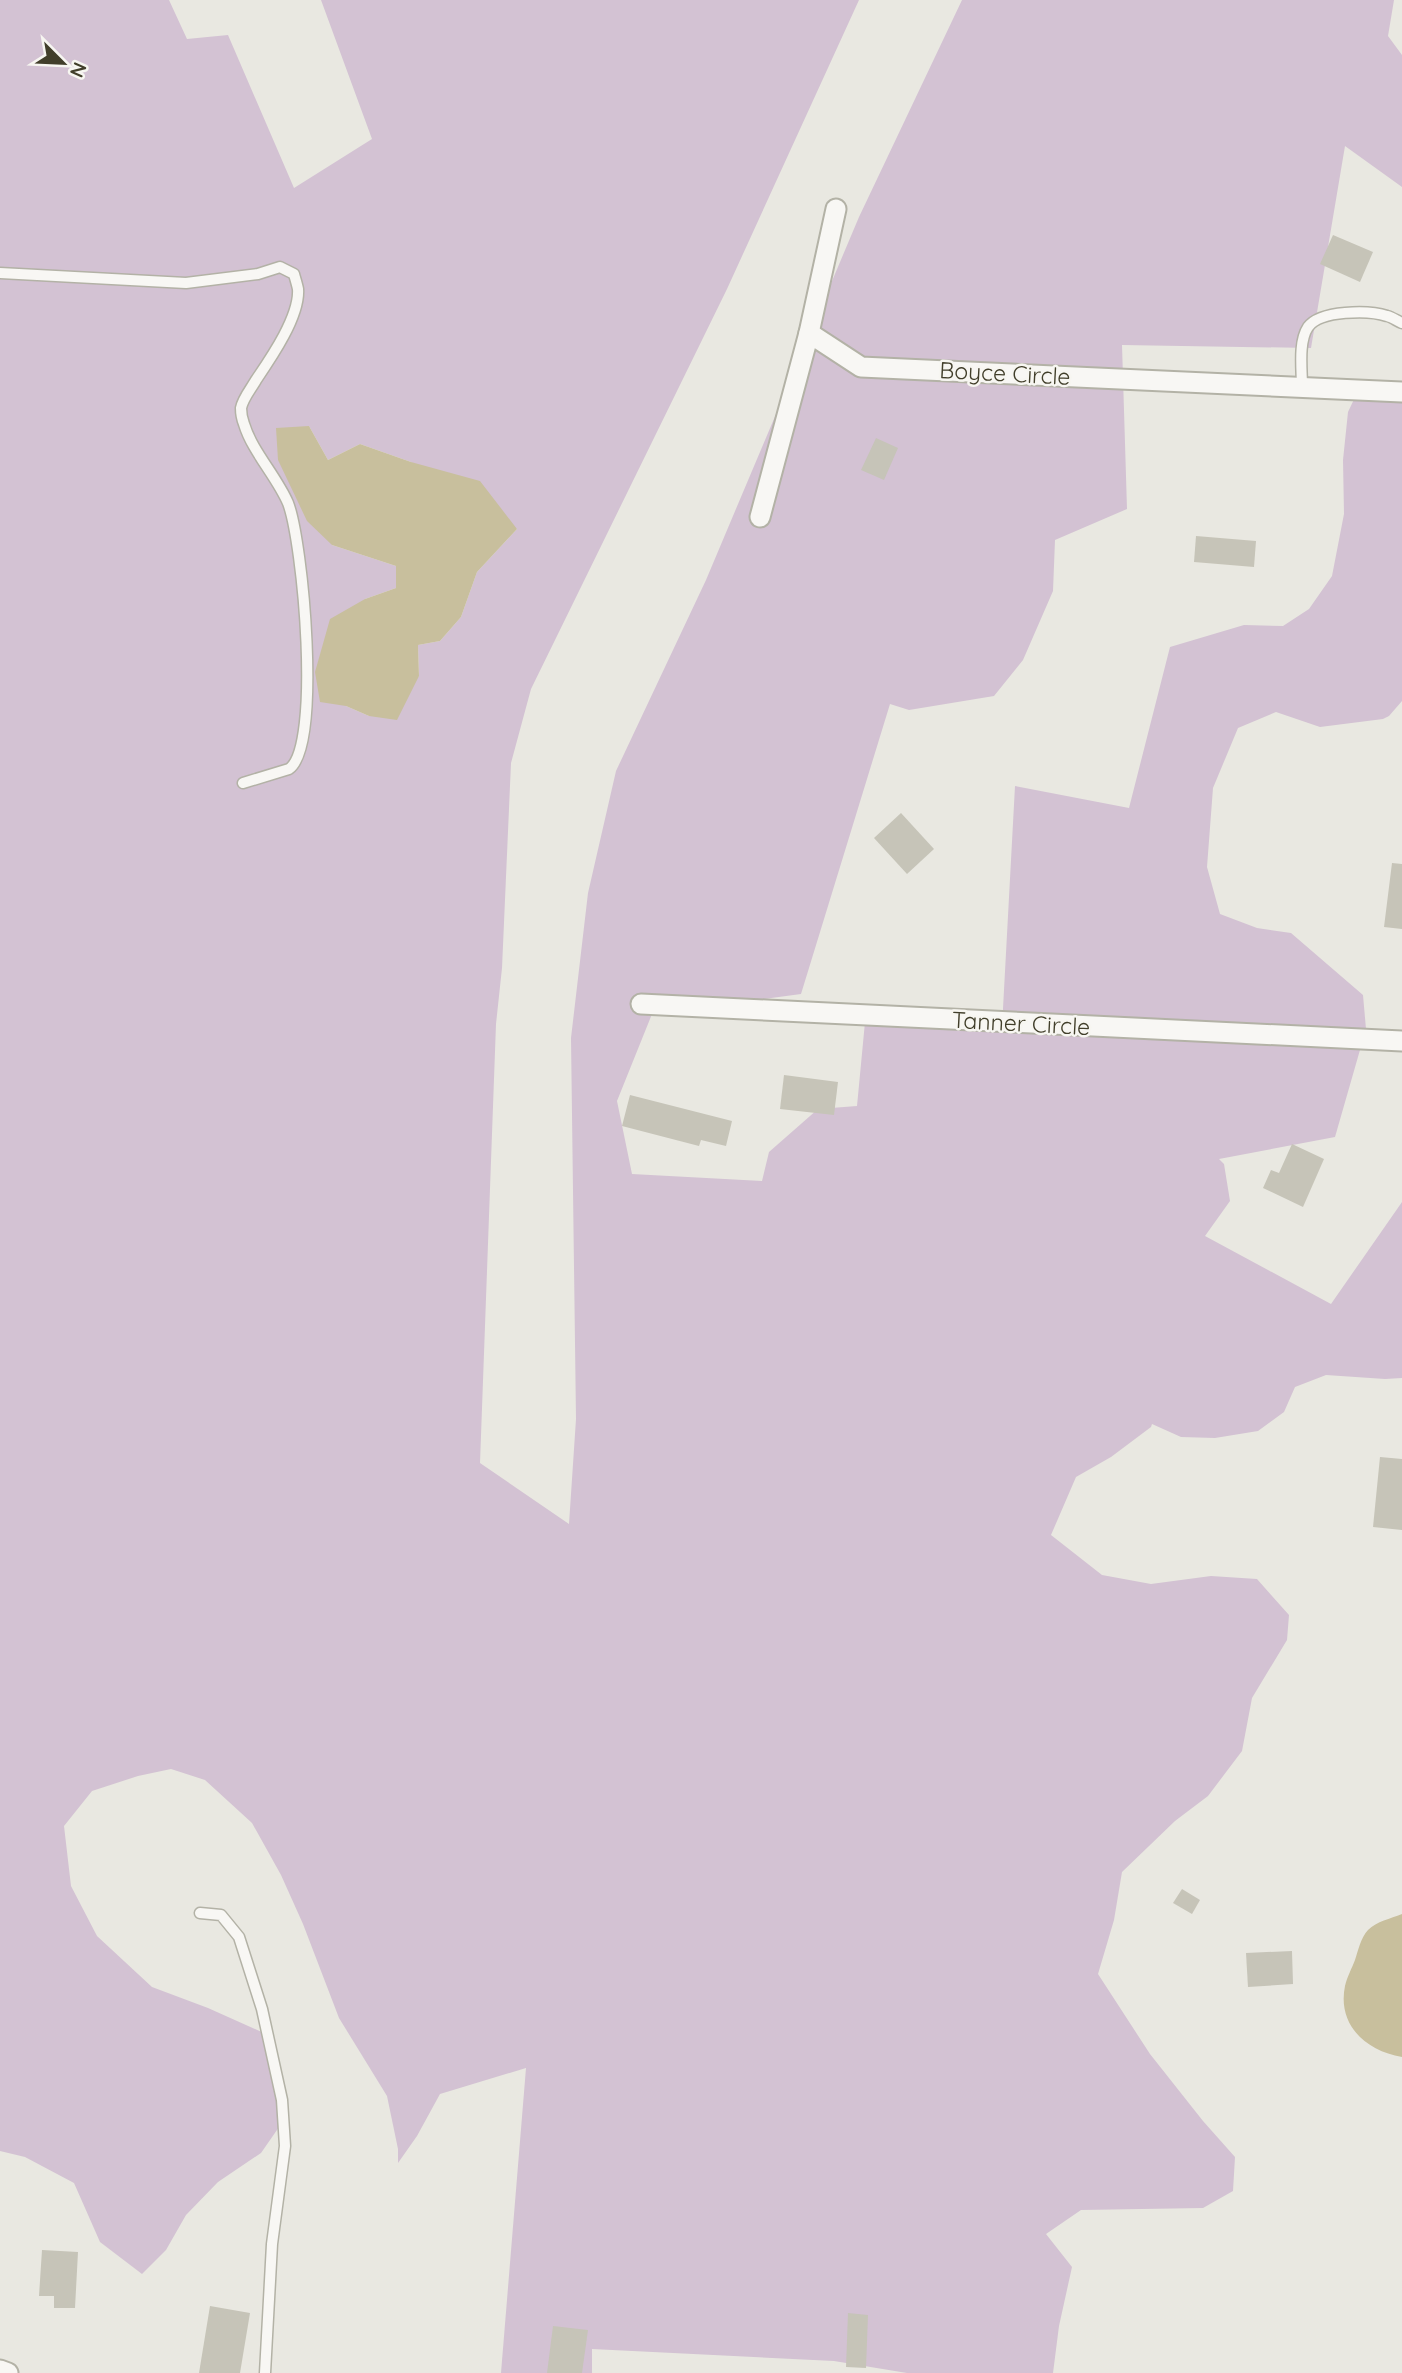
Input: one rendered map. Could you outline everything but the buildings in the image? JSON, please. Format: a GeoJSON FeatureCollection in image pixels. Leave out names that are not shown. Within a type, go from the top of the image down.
{"type":"FeatureCollection","features":[{"type":"Feature","properties":{"kind":"street"},"geometry":{"type":"LineString","coordinates":[[760,517],[809,333],[836,209]]}},
{"type":"Feature","properties":{"kind":"street","name":"Boyce Circle"},"geometry":{"type":"LineString","coordinates":[[809,333],[861,367],[1402,392]]}},
{"type":"Feature","properties":{"kind":"street","name":"Tanner Circle"},"geometry":{"type":"LineString","coordinates":[[641,1004],[1402,1041]]}},
{"type":"Feature","properties":{"kind":"street"},"geometry":{"type":"LineString","coordinates":[[0,2370],[8,2373]]}},
{"type":"Feature","properties":{"kind":"lane"},"geometry":{"type":"LineString","coordinates":[[0,273],[186,283],[258,274],[280,267],[294,274],[298,290],[293,313],[272,356],[244,400],[241,411],[245,428],[288,503],[297,536],[306,620],[307,699],[303,739],[299,760],[295,766],[243,783]]}},
{"type":"Feature","properties":{"kind":"lane"},"geometry":{"type":"LineString","coordinates":[[1302,387],[1303,348],[1307,329],[1314,321],[1327,315],[1351,312],[1386,315],[1402,323]]}},
{"type":"Feature","properties":{"kind":"lane"},"geometry":{"type":"LineString","coordinates":[[200,1913],[220,1915],[239,1937],[262,2009],[282,2100],[285,2146],[272,2244],[265,2373]]}},
{"type":"Feature","properties":{"kind":"shaded area"},"geometry":{"type":"Polygon","coordinates":[[[0,0],[169,0],[187,39],[228,35],[294,188],[372,139],[321,0],[859,0],[727,289],[531,689],[511,763],[502,968],[496,1024],[480,1463],[569,1524],[576,1419],[571,1038],[588,893],[616,771],[706,580],[859,217],[962,0],[1394,0],[1388,36],[1402,55],[1402,187],[1345,146],[1311,348],[1122,345],[1127,509],[1055,540],[1053,591],[1023,660],[994,696],[909,710],[890,704],[801,994],[652,1014],[617,1101],[632,1174],[762,1181],[769,1152],[818,1109],[857,1106],[865,1022],[1002,1027],[1015,786],[1129,808],[1170,647],[1244,625],[1283,626],[1309,609],[1332,576],[1344,514],[1343,460],[1348,412],[1357,393],[1402,398],[1402,701],[1383,719],[1320,727],[1276,712],[1238,728],[1213,788],[1207,867],[1220,914],[1257,928],[1291,933],[1363,995],[1366,1029],[1335,1137],[1219,1159],[1224,1164],[1230,1201],[1205,1236],[1331,1304],[1402,1202],[1402,1378],[1326,1375],[1295,1387],[1284,1412],[1258,1431],[1215,1438],[1181,1437],[1152,1424],[1111,1457],[1076,1477],[1051,1535],[1102,1575],[1151,1584],[1211,1576],[1257,1579],[1289,1615],[1287,1640],[1252,1698],[1242,1751],[1208,1796],[1175,1821],[1122,1872],[1114,1920],[1098,1974],[1150,2054],[1235,2157],[1233,2191],[1203,2208],[1081,2210],[1046,2234],[1072,2267],[1059,2326],[1053,2373],[907,2373],[834,2361],[592,2349],[592,2373],[501,2373],[526,2068],[440,2094],[417,2136],[398,2163],[398,2149],[387,2096],[339,2018],[303,1924],[281,1875],[252,1823],[205,1780],[171,1769],[138,1776],[92,1791],[64,1826],[71,1886],[97,1936],[152,1987],[266,2034],[286,2117],[261,2153],[218,2182],[186,2215],[166,2250],[142,2274],[100,2242],[74,2183],[25,2157],[0,2151],[0,0]],[[309,426],[332,545],[396,566],[396,588],[365,599],[346,706],[369,716],[419,676],[418,645],[440,641],[461,617],[477,572],[517,529],[411,462],[360,444],[328,460],[309,426]]]}},
{"type":"Feature","properties":{"kind":"shaded area"},"geometry":{"type":"Polygon","coordinates":[[[309,426],[328,460],[360,444],[411,462],[480,481],[517,529],[477,572],[461,617],[440,641],[418,645],[419,676],[397,720],[369,716],[346,706],[320,702],[315,672],[330,619],[365,599],[396,588],[396,566],[332,545],[307,521],[278,460],[276,428],[309,426]]]}},
{"type":"Feature","properties":{"kind":"shaded area"},"geometry":{"type":"Polygon","coordinates":[[[1402,1914],[1402,2057],[1377,2049],[1357,2034],[1345,2013],[1344,2000],[1346,1983],[1368,1930],[1375,1924],[1402,1914]]]}}]}
